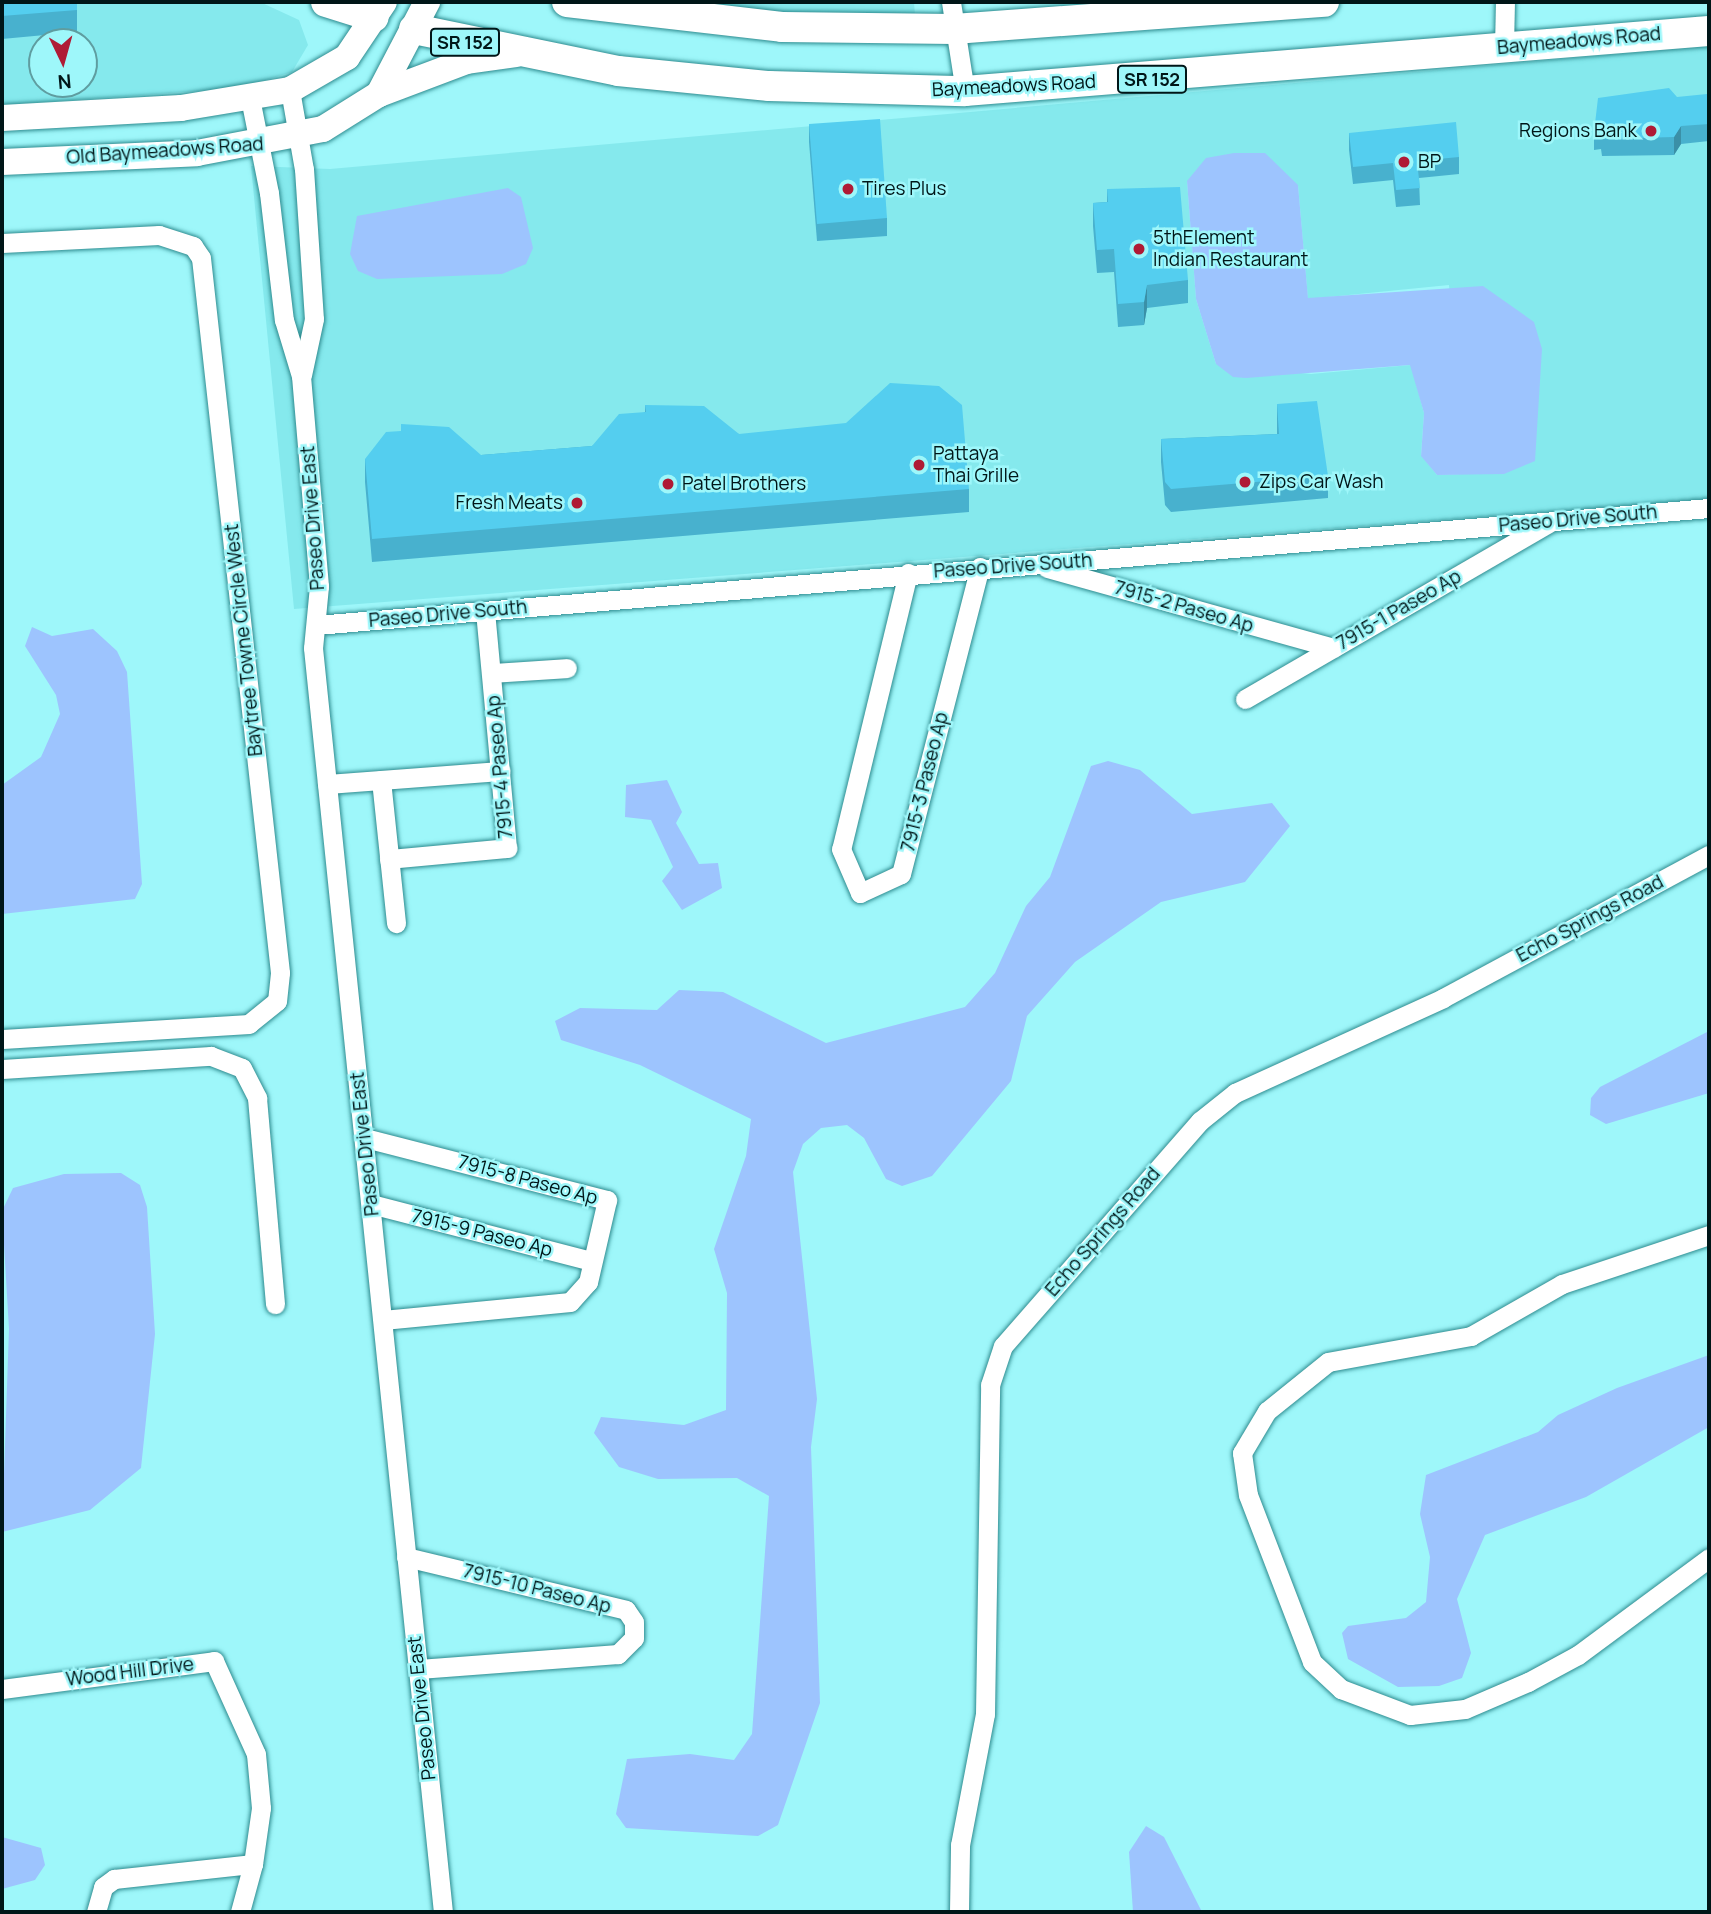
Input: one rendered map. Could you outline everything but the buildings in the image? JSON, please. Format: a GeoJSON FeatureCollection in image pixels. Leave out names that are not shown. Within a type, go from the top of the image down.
{"type":"FeatureCollection","features":[{"type":"Feature","properties":{"kind":"main road","name":"Baymeadows Road"},"geometry":{"type":"LineString","coordinates":[[326,2],[379,10]]}},
{"type":"Feature","properties":{"kind":"main road"},"geometry":{"type":"LineString","coordinates":[[567,2],[782,27],[953,15],[1324,2]]}},
{"type":"Feature","properties":{"kind":"main road","name":"Baymeadows Road"},"geometry":{"type":"LineString","coordinates":[[414,29],[516,54],[769,86],[965,91],[1709,30]]}},
{"type":"Feature","properties":{"kind":"street"},"geometry":{"type":"LineString","coordinates":[[379,94],[426,2]]}},
{"type":"Feature","properties":{"kind":"street"},"geometry":{"type":"LineString","coordinates":[[1504,48],[1505,2]]}},
{"type":"Feature","properties":{"kind":"street","name":"Baymeadows Road"},"geometry":{"type":"LineString","coordinates":[[379,10],[414,29]]}},
{"type":"Feature","properties":{"kind":"street"},"geometry":{"type":"LineString","coordinates":[[2,118],[250,98],[290,90],[347,57],[379,10]]}},
{"type":"Feature","properties":{"kind":"street"},"geometry":{"type":"LineString","coordinates":[[953,15],[965,91]]}},
{"type":"Feature","properties":{"kind":"street","name":"Old Baymeadows Road"},"geometry":{"type":"LineString","coordinates":[[2,162],[261,146],[300,137],[379,94],[467,61],[516,54]]}},
{"type":"Feature","properties":{"kind":"street","name":"Paseo Drive East"},"geometry":{"type":"LineString","coordinates":[[290,90],[300,137],[314,319],[301,376]]}},
{"type":"Feature","properties":{"kind":"street","name":"Paseo Drive East"},"geometry":{"type":"LineString","coordinates":[[250,98],[261,146],[284,320],[301,376],[319,586],[316,625],[327,784],[443,1912]]}},
{"type":"Feature","properties":{"kind":"street","name":"Baytree Towne Circle West"},"geometry":{"type":"LineString","coordinates":[[2,243],[159,235],[193,246],[206,271],[280,973],[277,1001],[249,1024],[2,1039]]}},
{"type":"Feature","properties":{"kind":"street","name":"Paseo Drive South"},"geometry":{"type":"LineString","coordinates":[[316,625],[908,573],[1036,565],[1709,508]]}},
{"type":"Feature","properties":{"kind":"street","name":"7915-1 Paseo Ap"},"geometry":{"type":"LineString","coordinates":[[1245,699],[1553,521]]}},
{"type":"Feature","properties":{"kind":"street","name":"7915-2 Paseo Ap"},"geometry":{"type":"LineString","coordinates":[[1036,565],[1333,648]]}},
{"type":"Feature","properties":{"kind":"street","name":"7915-3 Paseo Ap"},"geometry":{"type":"LineString","coordinates":[[908,573],[841,849],[860,893],[901,874],[980,567]]}},
{"type":"Feature","properties":{"kind":"street","name":"7915-4 Paseo Ap"},"geometry":{"type":"LineString","coordinates":[[389,859],[507,848],[485,611]]}},
{"type":"Feature","properties":{"kind":"street"},"geometry":{"type":"LineString","coordinates":[[492,673],[567,668]]}},
{"type":"Feature","properties":{"kind":"street"},"geometry":{"type":"LineString","coordinates":[[327,784],[501,771]]}},
{"type":"Feature","properties":{"kind":"street"},"geometry":{"type":"LineString","coordinates":[[381,780],[396,922]]}},
{"type":"Feature","properties":{"kind":"street","name":"Echo Springs Road"},"geometry":{"type":"LineString","coordinates":[[959,1912],[960,1845],[985,1714],[990,1385],[1003,1346],[1200,1121],[1235,1093],[1443,998],[1709,855]]}},
{"type":"Feature","properties":{"kind":"street"},"geometry":{"type":"LineString","coordinates":[[2,1069],[212,1056],[242,1068],[257,1098],[275,1304]]}},
{"type":"Feature","properties":{"kind":"street","name":"7915-8 Paseo Ap"},"geometry":{"type":"LineString","coordinates":[[365,1138],[607,1199],[588,1282],[569,1302],[383,1320]]}},
{"type":"Feature","properties":{"kind":"street","name":"7915-9 Paseo Ap"},"geometry":{"type":"LineString","coordinates":[[371,1205],[592,1261]]}},
{"type":"Feature","properties":{"kind":"street"},"geometry":{"type":"LineString","coordinates":[[1709,1236],[1562,1283],[1471,1336],[1328,1362],[1267,1411],[1242,1453],[1248,1495],[1312,1662],[1340,1689],[1410,1716],[1465,1709],[1528,1682],[1578,1655],[1709,1558]]}},
{"type":"Feature","properties":{"kind":"street","name":"7915-10 Paseo Ap"},"geometry":{"type":"LineString","coordinates":[[406,1557],[626,1610],[634,1622],[634,1637],[618,1654],[418,1669]]}},
{"type":"Feature","properties":{"kind":"street","name":"Wood Hill Drive"},"geometry":{"type":"LineString","coordinates":[[2,1689],[214,1661],[256,1754],[261,1808],[253,1864]]}},
{"type":"Feature","properties":{"kind":"street"},"geometry":{"type":"LineString","coordinates":[[96,1912],[103,1887],[114,1879],[253,1864],[240,1912]]}},
{"type":"Feature","properties":{"kind":"shaded area"},"geometry":{"type":"Polygon","coordinates":[[[2,2],[260,2],[299,20],[308,45],[292,72],[239,88],[2,105],[2,2]]]}},
{"type":"Feature","properties":{"kind":"shaded area"},"geometry":{"type":"Polygon","coordinates":[[[674,2],[914,2],[915,16],[777,13],[674,2]]]}},
{"type":"Feature","properties":{"kind":"shaded area"},"geometry":{"type":"Polygon","coordinates":[[[1709,46],[1709,499],[294,609],[251,166],[330,169],[1709,46]],[[1187,181],[1196,299],[1216,364],[1311,374],[1411,365],[1424,413],[1421,455],[1437,475],[1463,474],[1449,285],[1308,299],[1298,185],[1187,181]]]}},
{"type":"Feature","properties":{"kind":"shaded area"},"geometry":{"type":"Polygon","coordinates":[[[1234,153],[1265,153],[1298,185],[1308,298],[1483,286],[1534,322],[1542,349],[1535,461],[1504,474],[1437,475],[1421,456],[1424,413],[1410,365],[1246,378],[1233,377],[1216,364],[1196,299],[1187,181],[1206,158],[1234,153]]]}},
{"type":"Feature","properties":{"kind":"shaded area"},"geometry":{"type":"Polygon","coordinates":[[[508,188],[521,197],[533,248],[526,264],[502,274],[377,279],[358,271],[350,254],[357,216],[508,188]]]}},
{"type":"Feature","properties":{"kind":"shaded area"},"geometry":{"type":"Polygon","coordinates":[[[32,627],[52,636],[93,629],[117,651],[127,672],[142,884],[135,899],[2,914],[2,785],[41,757],[60,714],[56,695],[25,646],[32,627]]]}},
{"type":"Feature","properties":{"kind":"shaded area"},"geometry":{"type":"Polygon","coordinates":[[[1108,761],[1140,770],[1192,814],[1272,803],[1290,826],[1245,882],[1161,902],[1075,962],[1027,1016],[1011,1081],[932,1176],[902,1186],[886,1179],[864,1138],[847,1125],[821,1128],[803,1144],[793,1172],[817,1399],[811,1447],[820,1703],[778,1825],[758,1836],[626,1828],[616,1814],[627,1759],[690,1754],[734,1760],[752,1734],[769,1496],[737,1478],[658,1479],[619,1467],[594,1433],[601,1417],[684,1425],[726,1410],[727,1293],[714,1249],[746,1156],[751,1119],[640,1065],[561,1040],[555,1021],[580,1008],[657,1010],[679,990],[723,992],[826,1043],[965,1007],[995,973],[1026,906],[1050,877],[1091,766],[1108,761]]]}},
{"type":"Feature","properties":{"kind":"shaded area"},"geometry":{"type":"Polygon","coordinates":[[[667,780],[682,812],[676,823],[699,864],[718,863],[722,888],[682,910],[662,881],[673,867],[651,820],[625,817],[626,785],[667,780]]]}},
{"type":"Feature","properties":{"kind":"shaded area"},"geometry":{"type":"Polygon","coordinates":[[[1709,1031],[1709,1093],[1606,1124],[1590,1115],[1591,1098],[1600,1087],[1709,1031]]]}},
{"type":"Feature","properties":{"kind":"shaded area"},"geometry":{"type":"Polygon","coordinates":[[[121,1173],[140,1185],[147,1207],[155,1334],[141,1468],[90,1510],[2,1532],[9,1329],[2,1211],[13,1188],[64,1174],[121,1173]]]}},
{"type":"Feature","properties":{"kind":"shaded area"},"geometry":{"type":"Polygon","coordinates":[[[1709,1355],[1709,1427],[1586,1497],[1485,1535],[1457,1599],[1471,1653],[1462,1678],[1439,1686],[1398,1687],[1348,1659],[1342,1633],[1348,1626],[1406,1618],[1426,1602],[1430,1557],[1420,1514],[1426,1475],[1538,1432],[1558,1415],[1617,1388],[1709,1355]]]}},
{"type":"Feature","properties":{"kind":"shaded area"},"geometry":{"type":"Polygon","coordinates":[[[1146,1826],[1164,1837],[1202,1912],[1133,1912],[1129,1852],[1146,1826]]]}},
{"type":"Feature","properties":{"kind":"shaded area"},"geometry":{"type":"Polygon","coordinates":[[[2,1837],[41,1848],[45,1865],[35,1880],[2,1889],[2,1837]]]}},
{"type":"Feature","properties":{"kind":"place","name":"Regions Bank"},"geometry":{"type":"Point","coordinates":[1651,131]}},
{"type":"Feature","properties":{"kind":"place","name":"BP"},"geometry":{"type":"Point","coordinates":[1404,162]}},
{"type":"Feature","properties":{"kind":"place","name":"Tires Plus"},"geometry":{"type":"Point","coordinates":[848,189]}},
{"type":"Feature","properties":{"kind":"place","name":"5thElement Indian Restaurant"},"geometry":{"type":"Point","coordinates":[1139,249]}},
{"type":"Feature","properties":{"kind":"place","name":"Pattaya Thai Grille"},"geometry":{"type":"Point","coordinates":[919,465]}},
{"type":"Feature","properties":{"kind":"place","name":"Zips Car Wash"},"geometry":{"type":"Point","coordinates":[1245,482]}},
{"type":"Feature","properties":{"kind":"place","name":"Patel Brothers"},"geometry":{"type":"Point","coordinates":[668,484]}},
{"type":"Feature","properties":{"kind":"place","name":"Fresh Meats"},"geometry":{"type":"Point","coordinates":[577,503]}}]}
